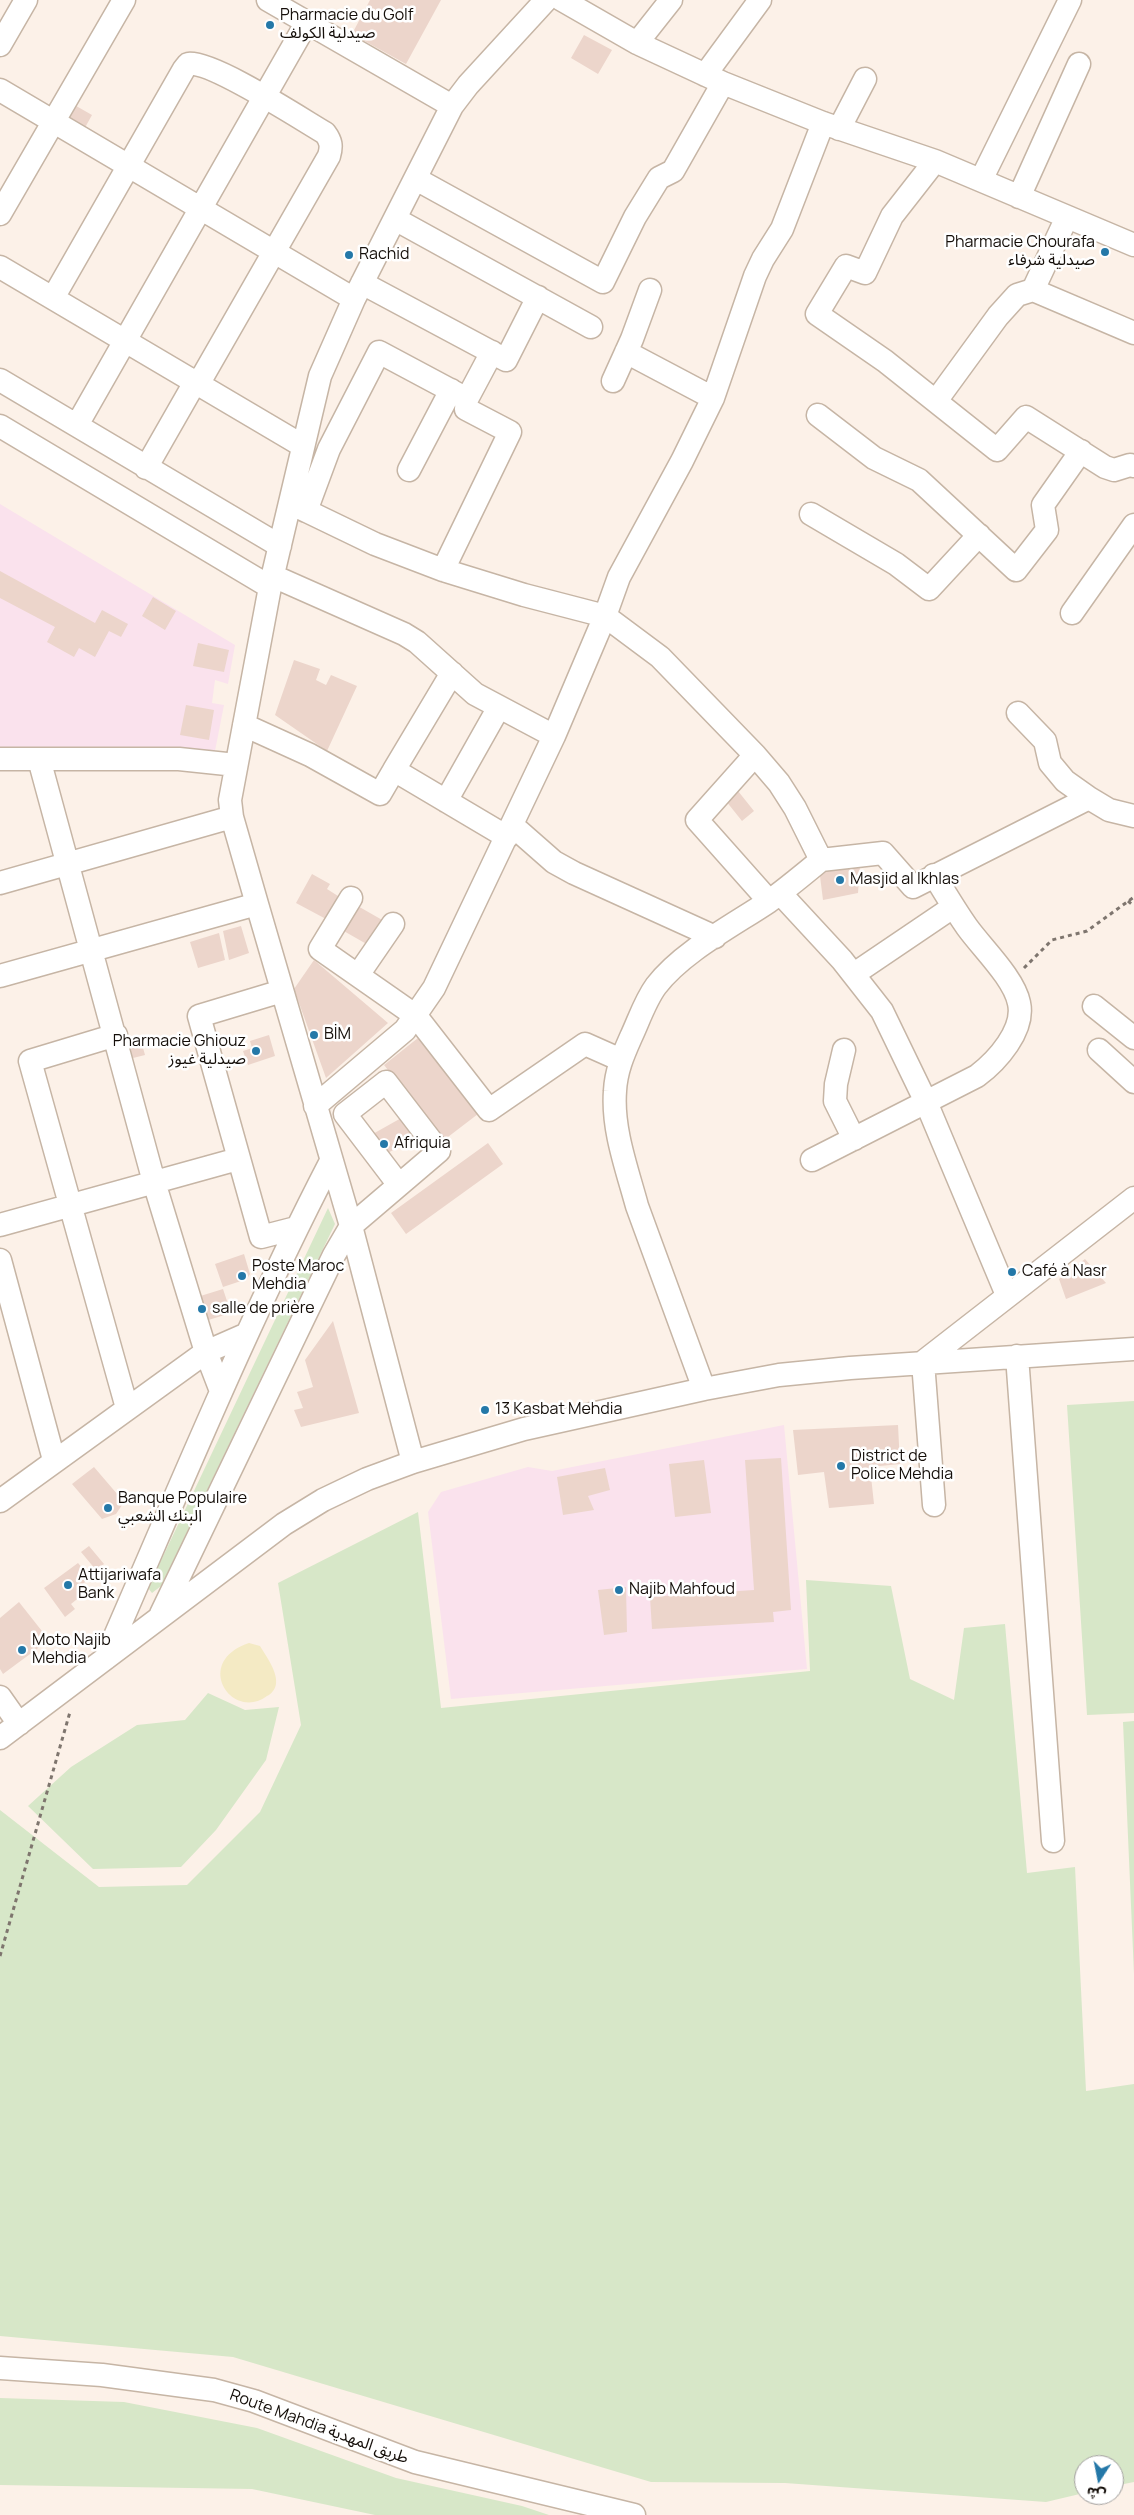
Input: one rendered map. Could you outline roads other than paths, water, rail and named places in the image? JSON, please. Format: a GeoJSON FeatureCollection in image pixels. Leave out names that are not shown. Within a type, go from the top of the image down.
{"type":"FeatureCollection","features":[{"type":"Feature","properties":{"kind":"street"},"geometry":{"type":"LineString","coordinates":[[0,45],[26,0]]}},
{"type":"Feature","properties":{"kind":"street"},"geometry":{"type":"LineString","coordinates":[[268,0],[452,106]]}},
{"type":"Feature","properties":{"kind":"street"},"geometry":{"type":"LineString","coordinates":[[562,0],[637,42],[714,79],[831,126],[981,180],[1134,245]]}},
{"type":"Feature","properties":{"kind":"street"},"geometry":{"type":"LineString","coordinates":[[637,42],[671,0]]}},
{"type":"Feature","properties":{"kind":"street"},"geometry":{"type":"LineString","coordinates":[[416,179],[603,282],[635,217],[659,178],[673,171],[714,79],[760,0]]}},
{"type":"Feature","properties":{"kind":"street"},"geometry":{"type":"LineString","coordinates":[[981,180],[1070,0]]}},
{"type":"Feature","properties":{"kind":"street"},"geometry":{"type":"LineString","coordinates":[[298,507],[303,446],[320,376],[358,291],[452,106],[539,2]]}},
{"type":"Feature","properties":{"kind":"street"},"geometry":{"type":"LineString","coordinates":[[0,214],[53,121],[115,3]]}},
{"type":"Feature","properties":{"kind":"street"},"geometry":{"type":"LineString","coordinates":[[77,426],[307,22]]}},
{"type":"Feature","properties":{"kind":"street"},"geometry":{"type":"LineString","coordinates":[[53,298],[188,64],[201,65],[265,96],[325,134],[330,140],[332,148],[329,156],[146,468]]}},
{"type":"Feature","properties":{"kind":"street"},"geometry":{"type":"LineString","coordinates":[[1019,197],[1079,64]]}},
{"type":"Feature","properties":{"kind":"street"},"geometry":{"type":"LineString","coordinates":[[317,1112],[405,1030],[434,988],[510,832],[554,736],[605,616],[619,577],[678,470],[713,398],[755,276],[763,259],[782,229],[831,126],[865,79]]}},
{"type":"Feature","properties":{"kind":"street"},"geometry":{"type":"LineString","coordinates":[[0,90],[273,251],[506,360],[538,297]]}},
{"type":"Feature","properties":{"kind":"street"},"geometry":{"type":"LineString","coordinates":[[935,162],[892,216],[865,273],[846,266],[817,314],[885,361],[997,450],[1026,416],[1114,470],[1130,465],[1134,466]]}},
{"type":"Feature","properties":{"kind":"street"},"geometry":{"type":"LineString","coordinates":[[1033,290],[1067,217]]}},
{"type":"Feature","properties":{"kind":"street"},"geometry":{"type":"LineString","coordinates":[[395,219],[591,327]]}},
{"type":"Feature","properties":{"kind":"street"},"geometry":{"type":"LineString","coordinates":[[0,267],[303,446]]}},
{"type":"Feature","properties":{"kind":"street"},"geometry":{"type":"LineString","coordinates":[[613,381],[650,290]]}},
{"type":"Feature","properties":{"kind":"street"},"geometry":{"type":"LineString","coordinates":[[936,401],[998,316],[1017,295],[1033,290],[1134,333]]}},
{"type":"Feature","properties":{"kind":"street"},"geometry":{"type":"LineString","coordinates":[[413,1462],[351,1226],[232,817],[230,800],[280,546],[298,507],[379,352],[459,394],[466,408],[510,432],[443,570]]}},
{"type":"Feature","properties":{"kind":"street"},"geometry":{"type":"LineString","coordinates":[[409,470],[459,394],[492,352]]}},
{"type":"Feature","properties":{"kind":"street"},"geometry":{"type":"LineString","coordinates":[[626,352],[713,398]]}},
{"type":"Feature","properties":{"kind":"street"},"geometry":{"type":"LineString","coordinates":[[0,380],[280,546]]}},
{"type":"Feature","properties":{"kind":"street"},"geometry":{"type":"LineString","coordinates":[[818,415],[874,458],[919,480],[1016,570],[1048,530],[1043,505],[1081,451]]}},
{"type":"Feature","properties":{"kind":"street"},"geometry":{"type":"LineString","coordinates":[[0,426],[272,582],[404,634],[417,642],[475,694],[554,736]]}},
{"type":"Feature","properties":{"kind":"street"},"geometry":{"type":"LineString","coordinates":[[298,507],[375,544],[443,570],[524,595],[605,616],[660,658],[755,755],[779,783],[796,808],[821,860]]}},
{"type":"Feature","properties":{"kind":"street"},"geometry":{"type":"LineString","coordinates":[[811,514],[896,564],[929,590],[979,535]]}},
{"type":"Feature","properties":{"kind":"street"},"geometry":{"type":"LineString","coordinates":[[1072,613],[1134,525]]}},
{"type":"Feature","properties":{"kind":"street"},"geometry":{"type":"LineString","coordinates":[[244,725],[310,755],[380,794],[452,673]]}},
{"type":"Feature","properties":{"kind":"street"},"geometry":{"type":"LineString","coordinates":[[446,801],[499,707]]}},
{"type":"Feature","properties":{"kind":"street"},"geometry":{"type":"LineString","coordinates":[[1018,713],[1046,741],[1050,763],[1065,781],[1109,810],[1134,816]]}},
{"type":"Feature","properties":{"kind":"street"},"geometry":{"type":"LineString","coordinates":[[755,755],[697,820],[854,974],[882,1011],[926,1102],[1006,1295]]}},
{"type":"Feature","properties":{"kind":"street"},"geometry":{"type":"LineString","coordinates":[[0,759],[179,759],[236,765]]}},
{"type":"Feature","properties":{"kind":"street"},"geometry":{"type":"LineString","coordinates":[[39,759],[116,1034],[154,1182],[206,1352],[221,1391]]}},
{"type":"Feature","properties":{"kind":"street"},"geometry":{"type":"LineString","coordinates":[[394,770],[446,801],[510,832],[554,862],[574,873],[715,937]]}},
{"type":"Feature","properties":{"kind":"street"},"geometry":{"type":"LineString","coordinates":[[704,1389],[637,1206],[622,1150],[614,1092],[621,1060],[656,987],[672,968],[775,897],[821,860],[883,853],[913,887],[1089,798]]}},
{"type":"Feature","properties":{"kind":"street"},"geometry":{"type":"LineString","coordinates":[[0,883],[232,817]]}},
{"type":"Feature","properties":{"kind":"street"},"geometry":{"type":"LineString","coordinates":[[812,1160],[977,1076],[991,1066],[1002,1054],[1011,1038],[1020,1004],[1009,983],[953,907],[934,875]]}},
{"type":"Feature","properties":{"kind":"street"},"geometry":{"type":"LineString","coordinates":[[351,898],[320,949],[416,1016],[489,1110],[585,1044],[621,1060]]}},
{"type":"Feature","properties":{"kind":"street"},"geometry":{"type":"LineString","coordinates":[[0,976],[257,904]]}},
{"type":"Feature","properties":{"kind":"street"},"geometry":{"type":"LineString","coordinates":[[854,974],[953,907]]}},
{"type":"Feature","properties":{"kind":"street"},"geometry":{"type":"LineString","coordinates":[[358,975],[393,924]]}},
{"type":"Feature","properties":{"kind":"street"},"geometry":{"type":"LineString","coordinates":[[282,991],[200,1016],[261,1237],[296,1228]]}},
{"type":"Feature","properties":{"kind":"street"},"geometry":{"type":"LineString","coordinates":[[1094,1006],[1134,1038]]}},
{"type":"Feature","properties":{"kind":"street"},"geometry":{"type":"LineString","coordinates":[[116,1034],[30,1061],[72,1204],[127,1408]]}},
{"type":"Feature","properties":{"kind":"street"},"geometry":{"type":"LineString","coordinates":[[844,1050],[836,1084],[835,1101],[854,1139]]}},
{"type":"Feature","properties":{"kind":"street"},"geometry":{"type":"LineString","coordinates":[[1099,1050],[1134,1082]]}},
{"type":"Feature","properties":{"kind":"street"},"geometry":{"type":"LineString","coordinates":[[160,1617],[334,1255],[351,1226],[439,1151],[386,1082],[345,1114],[317,1112]]}},
{"type":"Feature","properties":{"kind":"street"},"geometry":{"type":"LineString","coordinates":[[345,1114],[399,1185]]}},
{"type":"Feature","properties":{"kind":"street"},"geometry":{"type":"LineString","coordinates":[[0,1225],[238,1159]]}},
{"type":"Feature","properties":{"kind":"street"},"geometry":{"type":"LineString","coordinates":[[104,1662],[221,1391],[296,1228],[331,1162]]}},
{"type":"Feature","properties":{"kind":"street"},"geometry":{"type":"LineString","coordinates":[[923,1362],[1006,1295],[1134,1198]]}},
{"type":"Feature","properties":{"kind":"street"},"geometry":{"type":"LineString","coordinates":[[0,1260],[54,1460]]}},
{"type":"Feature","properties":{"kind":"street"},"geometry":{"type":"LineString","coordinates":[[0,1501],[54,1460],[206,1352],[248,1334]]}},
{"type":"Feature","properties":{"kind":"street"},"geometry":{"type":"LineString","coordinates":[[0,1738],[104,1662],[160,1617],[276,1530],[323,1500],[367,1478],[413,1462],[524,1429],[704,1389],[779,1376],[923,1362],[1134,1349]]}},
{"type":"Feature","properties":{"kind":"street"},"geometry":{"type":"LineString","coordinates":[[1017,1356],[1053,1841]]}},
{"type":"Feature","properties":{"kind":"street"},"geometry":{"type":"LineString","coordinates":[[923,1362],[934,1505]]}},
{"type":"Feature","properties":{"kind":"street"},"geometry":{"type":"LineString","coordinates":[[0,1697],[20,1724]]}},
{"type":"Feature","properties":{"kind":"street","name":"Route Mahdia طريق المهدية"},"geometry":{"type":"LineString","coordinates":[[0,2368],[102,2375],[214,2390],[254,2401],[415,2462],[634,2515]]}},
{"type":"Feature","properties":{"kind":"place","name":"Pharmacie du Golf صيدلية الكولف"},"geometry":{"type":"Point","coordinates":[270,25]}},
{"type":"Feature","properties":{"kind":"place","name":"Pharmacie Chourafa صيدلية شرفاء"},"geometry":{"type":"Point","coordinates":[1105,252]}},
{"type":"Feature","properties":{"kind":"place","name":"Rachid"},"geometry":{"type":"Point","coordinates":[349,255]}},
{"type":"Feature","properties":{"kind":"place","name":"Masjid al Ikhlas"},"geometry":{"type":"Point","coordinates":[840,880]}},
{"type":"Feature","properties":{"kind":"place","name":"BİM"},"geometry":{"type":"Point","coordinates":[314,1035]}},
{"type":"Feature","properties":{"kind":"place","name":"Pharmacie Ghiouz صيدلية غيوز"},"geometry":{"type":"Point","coordinates":[256,1051]}},
{"type":"Feature","properties":{"kind":"place","name":"Afriquia"},"geometry":{"type":"Point","coordinates":[384,1144]}},
{"type":"Feature","properties":{"kind":"place","name":"Café à Nasr"},"geometry":{"type":"Point","coordinates":[1012,1272]}},
{"type":"Feature","properties":{"kind":"place","name":"Poste Maroc Mehdia"},"geometry":{"type":"Point","coordinates":[242,1276]}},
{"type":"Feature","properties":{"kind":"place","name":"salle de prière"},"geometry":{"type":"Point","coordinates":[202,1309]}},
{"type":"Feature","properties":{"kind":"place","name":"13 Kasbat Mehdia"},"geometry":{"type":"Point","coordinates":[485,1410]}},
{"type":"Feature","properties":{"kind":"place","name":"District de Police Mehdia"},"geometry":{"type":"Point","coordinates":[841,1466]}},
{"type":"Feature","properties":{"kind":"place","name":"Banque Populaire البنك الشعبي"},"geometry":{"type":"Point","coordinates":[108,1508]}},
{"type":"Feature","properties":{"kind":"place","name":"Attijariwafa Bank"},"geometry":{"type":"Point","coordinates":[68,1585]}},
{"type":"Feature","properties":{"kind":"place","name":"Najib Mahfoud"},"geometry":{"type":"Point","coordinates":[619,1590]}},
{"type":"Feature","properties":{"kind":"place","name":"Moto Najib Mehdia"},"geometry":{"type":"Point","coordinates":[22,1650]}}]}
